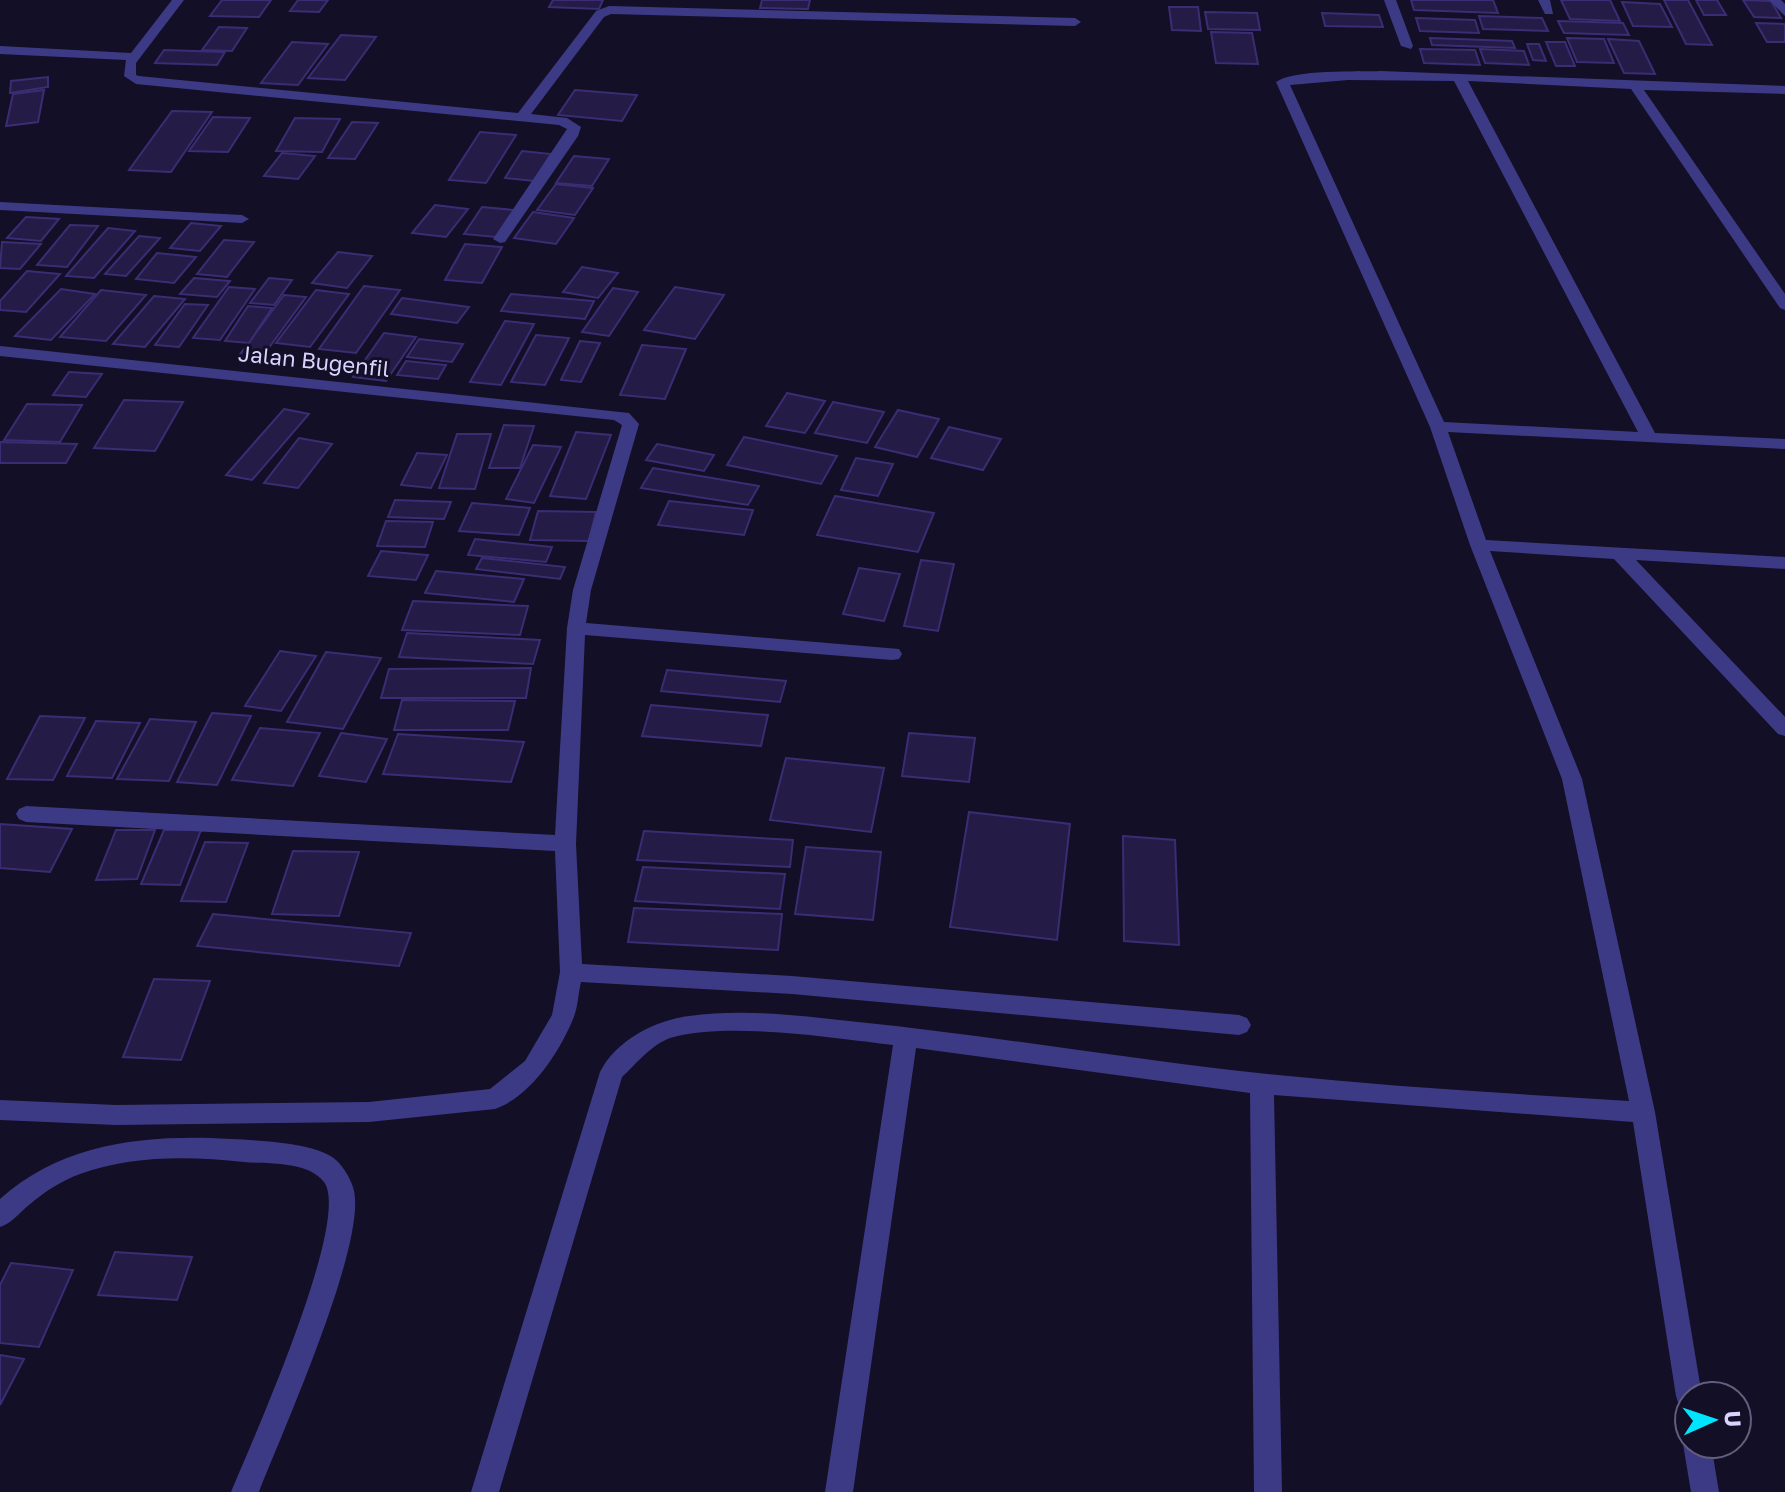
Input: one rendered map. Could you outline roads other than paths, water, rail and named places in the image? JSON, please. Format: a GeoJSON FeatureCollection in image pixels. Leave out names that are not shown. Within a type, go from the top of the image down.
{"type":"FeatureCollection","features":[{"type":"Feature","properties":{"kind":"street"},"geometry":{"type":"LineString","coordinates":[[178,0],[130,63],[130,76],[146,82],[562,121],[574,127],[500,239]]}},
{"type":"Feature","properties":{"kind":"street"},"geometry":{"type":"LineString","coordinates":[[1390,0],[1407,46]]}},
{"type":"Feature","properties":{"kind":"street"},"geometry":{"type":"LineString","coordinates":[[1775,0],[1785,12]]}},
{"type":"Feature","properties":{"kind":"street"},"geometry":{"type":"LineString","coordinates":[[522,117],[604,11],[933,13],[1075,22]]}},
{"type":"Feature","properties":{"kind":"street"},"geometry":{"type":"LineString","coordinates":[[0,50],[134,57]]}},
{"type":"Feature","properties":{"kind":"street"},"geometry":{"type":"LineString","coordinates":[[1686,1380],[1643,1112],[1572,779],[1479,545],[1438,427],[1282,82],[1327,76],[1459,77],[1785,90]]}},
{"type":"Feature","properties":{"kind":"street"},"geometry":{"type":"LineString","coordinates":[[1459,77],[1650,439]]}},
{"type":"Feature","properties":{"kind":"street"},"geometry":{"type":"LineString","coordinates":[[1635,86],[1785,305]]}},
{"type":"Feature","properties":{"kind":"street"},"geometry":{"type":"LineString","coordinates":[[0,206],[242,219]]}},
{"type":"Feature","properties":{"kind":"street","name":"Jalan Bugenfil"},"geometry":{"type":"LineString","coordinates":[[0,351],[623,416],[631,426],[582,590],[576,628]]}},
{"type":"Feature","properties":{"kind":"street"},"geometry":{"type":"LineString","coordinates":[[1438,427],[1785,444]]}},
{"type":"Feature","properties":{"kind":"street"},"geometry":{"type":"LineString","coordinates":[[1479,545],[1785,563]]}},
{"type":"Feature","properties":{"kind":"street"},"geometry":{"type":"LineString","coordinates":[[1619,553],[1785,729]]}},
{"type":"Feature","properties":{"kind":"street"},"geometry":{"type":"LineString","coordinates":[[0,1110],[116,1115],[369,1112],[495,1099],[533,1068],[563,1017],[571,972],[565,844],[576,628],[892,654]]}},
{"type":"Feature","properties":{"kind":"street"},"geometry":{"type":"LineString","coordinates":[[26,814],[565,844]]}},
{"type":"Feature","properties":{"kind":"street"},"geometry":{"type":"LineString","coordinates":[[571,972],[792,985],[1239,1025]]}},
{"type":"Feature","properties":{"kind":"street"},"geometry":{"type":"LineString","coordinates":[[485,1492],[612,1072],[640,1045],[667,1030],[749,1024],[906,1036],[1262,1084],[1418,1098],[1643,1112]]}},
{"type":"Feature","properties":{"kind":"street"},"geometry":{"type":"LineString","coordinates":[[839,1492],[906,1036]]}},
{"type":"Feature","properties":{"kind":"street"},"geometry":{"type":"LineString","coordinates":[[1262,1084],[1268,1492]]}},
{"type":"Feature","properties":{"kind":"street"},"geometry":{"type":"LineString","coordinates":[[0,1216],[28,1188],[55,1173],[97,1158],[166,1147],[236,1149],[291,1157],[321,1163],[330,1171],[341,1189],[344,1207],[329,1269],[245,1492]]}},
{"type":"Feature","properties":{"kind":"street"},"geometry":{"type":"LineString","coordinates":[[1700,1460],[1705,1492]]}}]}
